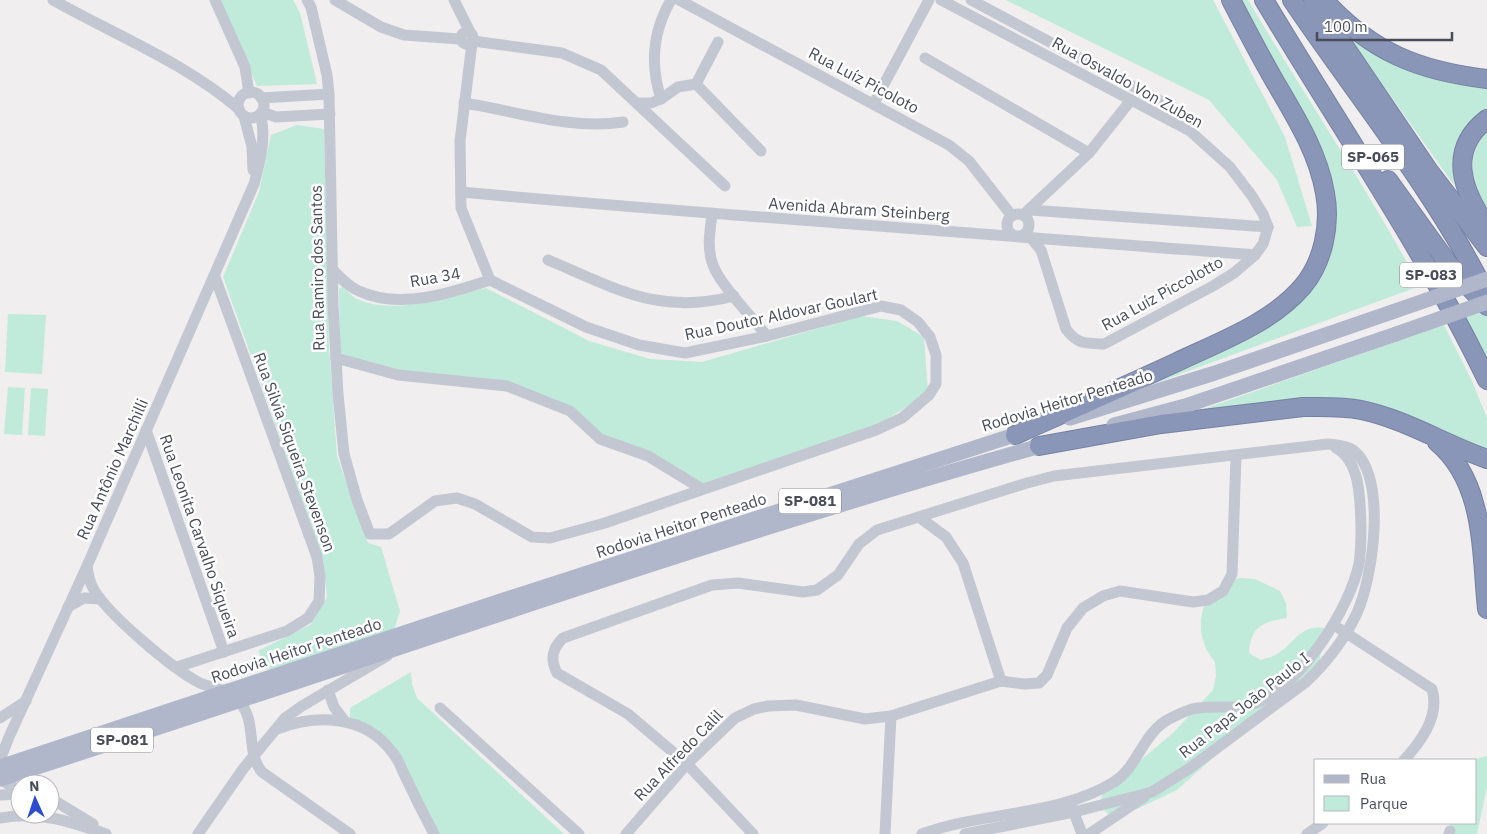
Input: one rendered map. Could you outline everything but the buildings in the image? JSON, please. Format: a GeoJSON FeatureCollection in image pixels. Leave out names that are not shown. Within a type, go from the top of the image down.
{"type":"FeatureCollection","features":[{"type":"Feature","properties":{"kind":"highway"},"geometry":{"type":"LineString","coordinates":[[1014,435],[1250,326],[1290,300],[1313,271],[1325,236],[1326,223],[1325,194],[1320,173],[1297,119],[1231,0]]}},
{"type":"Feature","properties":{"kind":"highway","name":"SP-083"},"geometry":{"type":"LineString","coordinates":[[1264,0],[1371,172],[1458,321],[1487,380]]}},
{"type":"Feature","properties":{"kind":"highway","name":"SP-065"},"geometry":{"type":"LineString","coordinates":[[1269,0],[1414,217],[1452,269],[1487,306]]}},
{"type":"Feature","properties":{"kind":"highway","name":"SP-083"},"geometry":{"type":"LineString","coordinates":[[1292,0],[1390,140],[1462,250],[1487,297]]}},
{"type":"Feature","properties":{"kind":"highway","name":"SP-065"},"geometry":{"type":"LineString","coordinates":[[1313,0],[1430,171],[1487,247]]}},
{"type":"Feature","properties":{"kind":"highway"},"geometry":{"type":"LineString","coordinates":[[1324,0],[1361,35],[1383,50],[1430,68],[1487,79]]}},
{"type":"Feature","properties":{"kind":"highway"},"geometry":{"type":"LineString","coordinates":[[1487,119],[1470,136],[1462,163],[1466,192],[1487,226]]}},
{"type":"Feature","properties":{"kind":"highway"},"geometry":{"type":"LineString","coordinates":[[1039,446],[1161,424],[1303,407],[1344,407],[1362,410],[1403,423],[1482,457]]}},
{"type":"Feature","properties":{"kind":"highway"},"geometry":{"type":"LineString","coordinates":[[1424,432],[1448,452],[1463,472],[1469,485],[1477,516],[1487,609]]}},
{"type":"Feature","properties":{"kind":"main road","name":"Rodovia Heitor Penteado"},"geometry":{"type":"LineString","coordinates":[[1,772],[228,692],[1014,435],[1214,372],[1487,279]]}},
{"type":"Feature","properties":{"kind":"main road","name":"Rodovia Heitor Penteado"},"geometry":{"type":"LineString","coordinates":[[1,772],[240,702],[404,646],[765,528],[972,464],[1185,406],[1487,302]]}},
{"type":"Feature","properties":{"kind":"street"},"geometry":{"type":"LineString","coordinates":[[52,0],[194,77],[231,94],[246,94],[261,108],[276,117],[330,112]]}},
{"type":"Feature","properties":{"kind":"street"},"geometry":{"type":"LineString","coordinates":[[215,0],[245,67],[246,94],[239,102],[242,112]]}},
{"type":"Feature","properties":{"kind":"street"},"geometry":{"type":"LineString","coordinates":[[309,4],[321,0]]}},
{"type":"Feature","properties":{"kind":"street"},"geometry":{"type":"LineString","coordinates":[[335,0],[381,27],[404,35],[467,39],[562,53],[601,70],[725,186]]}},
{"type":"Feature","properties":{"kind":"street"},"geometry":{"type":"LineString","coordinates":[[454,0],[460,11],[467,39],[467,70],[460,141],[461,208],[490,280]]}},
{"type":"Feature","properties":{"kind":"street"},"geometry":{"type":"LineString","coordinates":[[661,99],[653,67],[656,39],[665,11],[671,0]]}},
{"type":"Feature","properties":{"kind":"street","name":"Rua Luíz Picoloto"},"geometry":{"type":"LineString","coordinates":[[679,0],[874,103],[949,145],[969,162],[1021,214]]}},
{"type":"Feature","properties":{"kind":"street"},"geometry":{"type":"LineString","coordinates":[[874,103],[929,0]]}},
{"type":"Feature","properties":{"kind":"street","name":"Rua Osvaldo Von Zuben"},"geometry":{"type":"LineString","coordinates":[[942,0],[1190,131],[1230,167],[1252,196],[1263,214],[1268,227]]}},
{"type":"Feature","properties":{"kind":"street","name":"Rua Osvaldo Von Zuben"},"geometry":{"type":"LineString","coordinates":[[971,0],[1172,107]]}},
{"type":"Feature","properties":{"kind":"street","name":"Rua Ramiro dos Santos"},"geometry":{"type":"LineString","coordinates":[[309,4],[327,75],[329,94],[336,358],[344,454],[357,500],[370,534]]}},
{"type":"Feature","properties":{"kind":"street"},"geometry":{"type":"LineString","coordinates":[[696,84],[718,42]]}},
{"type":"Feature","properties":{"kind":"street"},"geometry":{"type":"LineString","coordinates":[[925,58],[1089,152]]}},
{"type":"Feature","properties":{"kind":"street"},"geometry":{"type":"LineString","coordinates":[[194,77],[250,118],[261,108],[329,94]]}},
{"type":"Feature","properties":{"kind":"street"},"geometry":{"type":"LineString","coordinates":[[637,103],[651,103],[661,99],[678,87],[696,84]]}},
{"type":"Feature","properties":{"kind":"street"},"geometry":{"type":"LineString","coordinates":[[696,84],[761,151]]}},
{"type":"Feature","properties":{"kind":"street"},"geometry":{"type":"LineString","coordinates":[[1021,214],[1089,152],[1131,100]]}},
{"type":"Feature","properties":{"kind":"street"},"geometry":{"type":"LineString","coordinates":[[464,103],[507,110],[540,120],[602,125],[623,122]]}},
{"type":"Feature","properties":{"kind":"street","name":"Rua Antônio Marchilli"},"geometry":{"type":"LineString","coordinates":[[1,772],[0,760],[5,736],[26,701],[87,566],[146,430],[216,277],[254,184],[262,144],[261,108]]}},
{"type":"Feature","properties":{"kind":"street","name":"Rua Antônio Marchilli"},"geometry":{"type":"LineString","coordinates":[[242,112],[252,146],[254,184]]}},
{"type":"Feature","properties":{"kind":"street","name":"Avenida Abram Steinberg"},"geometry":{"type":"LineString","coordinates":[[461,192],[712,215],[1255,255]]}},
{"type":"Feature","properties":{"kind":"street"},"geometry":{"type":"LineString","coordinates":[[1021,214],[1268,227],[1263,244],[1255,255]]}},
{"type":"Feature","properties":{"kind":"street","name":"Rua Luíz Piccolotto"},"geometry":{"type":"LineString","coordinates":[[1021,214],[1007,225],[1008,231],[1024,237],[1041,250],[1066,329],[1074,340],[1086,344],[1104,344],[1213,286],[1255,255]]}},
{"type":"Feature","properties":{"kind":"street"},"geometry":{"type":"LineString","coordinates":[[712,215],[708,244],[712,263],[719,277],[767,336]]}},
{"type":"Feature","properties":{"kind":"street"},"geometry":{"type":"LineString","coordinates":[[548,260],[644,299],[676,304],[708,303],[734,296]]}},
{"type":"Feature","properties":{"kind":"street","name":"Rua 34"},"geometry":{"type":"LineString","coordinates":[[333,270],[345,282],[360,292],[386,299],[418,299],[490,280]]}},
{"type":"Feature","properties":{"kind":"street","name":"Rua Silvia Siqueira Stevenson"},"geometry":{"type":"LineString","coordinates":[[177,667],[288,631],[308,618],[319,601],[320,577],[317,557],[216,277]]}},
{"type":"Feature","properties":{"kind":"street","name":"Rua Doutor Aldovar Goulart"},"geometry":{"type":"LineString","coordinates":[[370,534],[389,534],[435,501],[457,498],[474,504],[532,537],[550,538],[605,523],[876,430],[902,418],[929,395],[936,384],[936,355],[930,336],[918,322],[901,310],[881,306],[767,336],[685,353],[639,345],[586,327],[490,280]]}},
{"type":"Feature","properties":{"kind":"street"},"geometry":{"type":"LineString","coordinates":[[336,358],[398,375],[507,386],[570,411],[600,439],[648,456],[702,489]]}},
{"type":"Feature","properties":{"kind":"street","name":"Rua Leonita Carvalho Siqueira"},"geometry":{"type":"LineString","coordinates":[[146,430],[224,652]]}},
{"type":"Feature","properties":{"kind":"street"},"geometry":{"type":"LineString","coordinates":[[753,834],[688,764],[628,714],[557,674],[553,666],[554,646],[562,638],[712,586],[738,583],[802,592],[817,590],[838,575],[859,544],[877,530],[1027,483],[1054,476],[1328,444]]}},
{"type":"Feature","properties":{"kind":"street","name":"Rua Papa João Paulo I"},"geometry":{"type":"LineString","coordinates":[[965,834],[1072,806],[1114,781],[1131,767],[1149,736],[1169,718],[1192,709],[1232,708],[1258,702],[1276,691],[1309,659],[1332,625],[1350,590],[1358,565],[1361,523],[1357,482],[1353,466],[1346,454],[1328,444]]}},
{"type":"Feature","properties":{"kind":"street","name":"Rua Papa João Paulo I"},"geometry":{"type":"LineString","coordinates":[[922,834],[947,824],[1152,792],[1190,768],[1306,682],[1321,668],[1357,614],[1365,588],[1374,542],[1375,517],[1368,470],[1362,460],[1353,450],[1328,444]]}},
{"type":"Feature","properties":{"kind":"street","name":"Rua Alfredo Calil"},"geometry":{"type":"LineString","coordinates":[[626,834],[688,764],[735,718],[754,709],[768,706],[796,705],[865,719],[891,716],[1001,681],[1024,684],[1039,683],[1047,675],[1067,628],[1083,608],[1103,596],[1120,591],[1192,602],[1208,600],[1222,591],[1232,574],[1236,456]]}},
{"type":"Feature","properties":{"kind":"street"},"geometry":{"type":"LineString","coordinates":[[919,517],[946,537],[963,563],[1001,681]]}},
{"type":"Feature","properties":{"kind":"street"},"geometry":{"type":"LineString","coordinates":[[87,566],[90,581],[100,599],[123,623],[187,675],[211,687],[228,692],[240,702],[250,725],[254,757],[262,772],[350,834]]}},
{"type":"Feature","properties":{"kind":"street"},"geometry":{"type":"LineString","coordinates":[[68,607],[84,598],[100,599]]}},
{"type":"Feature","properties":{"kind":"street"},"geometry":{"type":"LineString","coordinates":[[1332,625],[1432,689],[1436,702],[1426,729],[1405,759]]}},
{"type":"Feature","properties":{"kind":"street"},"geometry":{"type":"LineString","coordinates":[[198,834],[243,769],[275,729],[302,706],[404,646]]}},
{"type":"Feature","properties":{"kind":"street"},"geometry":{"type":"LineString","coordinates":[[328,690],[334,707],[344,720]]}},
{"type":"Feature","properties":{"kind":"street"},"geometry":{"type":"LineString","coordinates":[[0,718],[26,701]]}},
{"type":"Feature","properties":{"kind":"street"},"geometry":{"type":"LineString","coordinates":[[440,708],[579,834]]}},
{"type":"Feature","properties":{"kind":"street"},"geometry":{"type":"LineString","coordinates":[[885,834],[891,716]]}},
{"type":"Feature","properties":{"kind":"street"},"geometry":{"type":"LineString","coordinates":[[275,729],[309,721],[344,720],[364,728],[392,752],[434,834]]}},
{"type":"Feature","properties":{"kind":"street"},"geometry":{"type":"LineString","coordinates":[[1,772],[6,784],[10,787]]}},
{"type":"Feature","properties":{"kind":"street"},"geometry":{"type":"LineString","coordinates":[[1089,834],[1152,792]]}},
{"type":"Feature","properties":{"kind":"street"},"geometry":{"type":"LineString","coordinates":[[1072,806],[1082,834]]}},
{"type":"Feature","properties":{"kind":"street"},"geometry":{"type":"LineString","coordinates":[[60,812],[107,834]]}},
{"type":"Feature","properties":{"kind":"street"},"geometry":{"type":"LineString","coordinates":[[60,816],[107,834]]}},
{"type":"Feature","properties":{"kind":"street"},"geometry":{"type":"LineString","coordinates":[[1307,834],[1322,824]]}},
{"type":"Feature","properties":{"kind":"green space"},"geometry":{"type":"Polygon","coordinates":[[[219,0],[293,0],[300,13],[317,84],[257,86],[219,0]]]}},
{"type":"Feature","properties":{"kind":"green space"},"geometry":{"type":"Polygon","coordinates":[[[1006,0],[1213,0],[1285,137],[1312,226],[1297,227],[1277,180],[1209,100],[1006,0]]]}},
{"type":"Feature","properties":{"kind":"green space"},"geometry":{"type":"Polygon","coordinates":[[[1235,0],[1248,0],[1357,178],[1420,286],[1115,398],[1300,295],[1331,207],[1235,0]]]}},
{"type":"Feature","properties":{"kind":"green space"},"geometry":{"type":"Polygon","coordinates":[[[1346,33],[1487,84],[1487,109],[1479,115],[1456,156],[1454,185],[1346,33]]]}},
{"type":"Feature","properties":{"kind":"green space"},"geometry":{"type":"Polygon","coordinates":[[[297,125],[324,129],[329,347],[337,456],[368,543],[381,547],[400,611],[394,630],[268,670],[258,651],[310,625],[327,597],[323,559],[223,277],[259,192],[271,135],[297,125]]]}},
{"type":"Feature","properties":{"kind":"green space"},"geometry":{"type":"Polygon","coordinates":[[[1487,132],[1487,208],[1474,179],[1473,160],[1475,150],[1487,132]]]}},
{"type":"Feature","properties":{"kind":"green space"},"geometry":{"type":"Polygon","coordinates":[[[343,286],[357,299],[372,304],[388,306],[439,300],[486,288],[589,341],[650,359],[702,362],[861,316],[897,321],[924,337],[928,393],[875,427],[701,485],[600,437],[572,410],[509,383],[393,372],[340,353],[339,289],[343,286]]]}},
{"type":"Feature","properties":{"kind":"green space"},"geometry":{"type":"Polygon","coordinates":[[[1484,310],[1487,316],[1487,367],[1463,317],[1484,310]]]}},
{"type":"Feature","properties":{"kind":"green space"},"geometry":{"type":"Polygon","coordinates":[[[8,314],[46,315],[42,374],[5,372],[8,314]]]}},
{"type":"Feature","properties":{"kind":"green space"},"geometry":{"type":"Polygon","coordinates":[[[1444,325],[1472,381],[1487,418],[1487,451],[1397,412],[1206,413],[1201,410],[1444,325]]]}},
{"type":"Feature","properties":{"kind":"green space"},"geometry":{"type":"Polygon","coordinates":[[[8,387],[25,388],[22,435],[4,434],[8,387]]]}},
{"type":"Feature","properties":{"kind":"green space"},"geometry":{"type":"Polygon","coordinates":[[[31,388],[48,389],[45,436],[28,435],[31,388]]]}},
{"type":"Feature","properties":{"kind":"green space"},"geometry":{"type":"Polygon","coordinates":[[[1240,578],[1255,579],[1280,591],[1286,603],[1287,618],[1271,621],[1259,627],[1252,637],[1249,653],[1261,660],[1271,657],[1283,650],[1298,635],[1309,629],[1325,628],[1319,663],[1177,790],[1137,809],[1108,814],[1099,804],[1104,791],[1173,733],[1213,690],[1216,676],[1215,662],[1206,649],[1201,633],[1204,605],[1226,582],[1240,578]]]}},
{"type":"Feature","properties":{"kind":"green space"},"geometry":{"type":"Polygon","coordinates":[[[411,672],[412,684],[417,698],[564,834],[439,834],[395,751],[350,718],[350,708],[411,672]]]}},
{"type":"Feature","properties":{"kind":"green space"},"geometry":{"type":"Polygon","coordinates":[[[1487,756],[1487,787],[1477,834],[1449,834],[1451,824],[1477,824],[1476,759],[1487,756]]]}}]}
